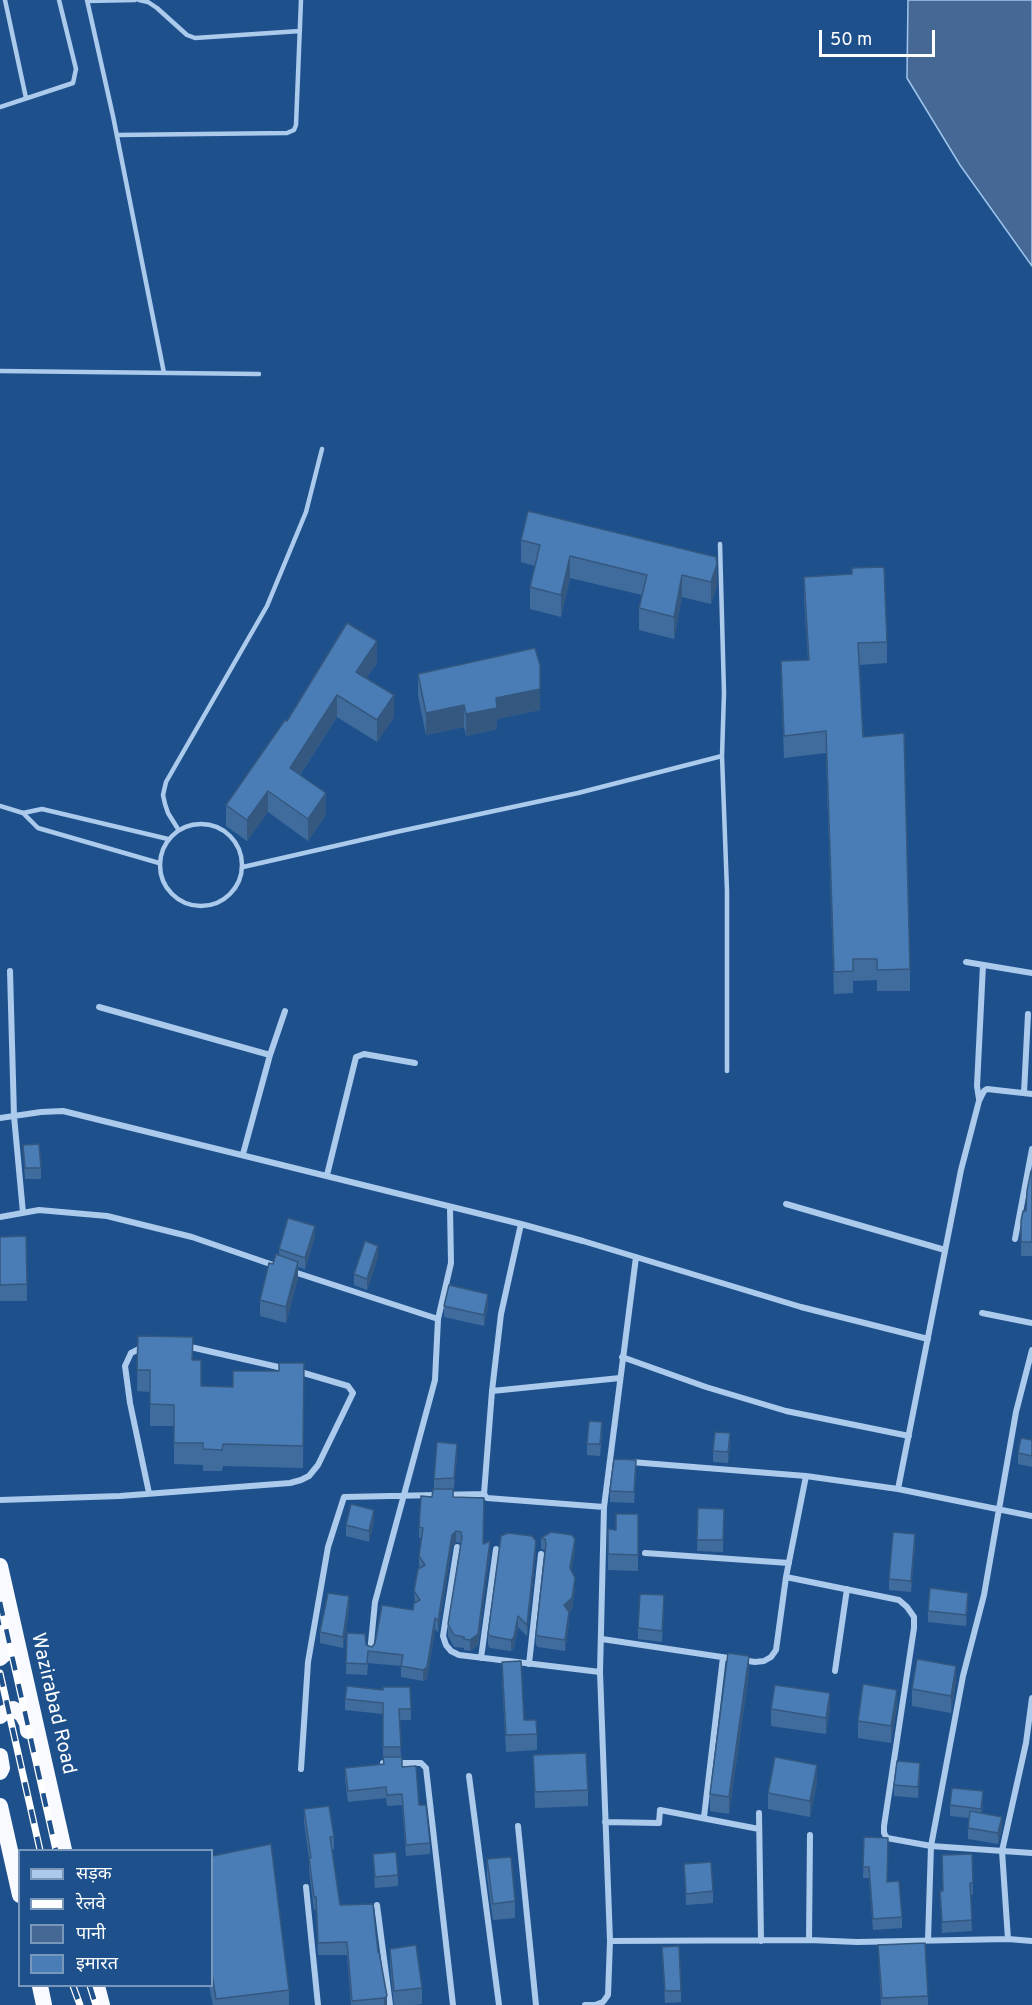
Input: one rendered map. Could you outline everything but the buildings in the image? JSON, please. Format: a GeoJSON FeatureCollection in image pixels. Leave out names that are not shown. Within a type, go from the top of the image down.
{"type":"FeatureCollection","features":[{"type":"Feature","properties":{"kind":"highway","name":"Wazirabad Road"},"geometry":{"type":"LineString","coordinates":[[0,1566],[64,1849]]}},
{"type":"Feature","properties":{"kind":"highway"},"geometry":{"type":"LineString","coordinates":[[0,1658],[7,1652],[8,1647],[3,1614],[8,1604]]}},
{"type":"Feature","properties":{"kind":"highway"},"geometry":{"type":"LineString","coordinates":[[0,1716],[13,1709],[22,1714],[27,1723],[32,1753],[44,1764]]}},
{"type":"Feature","properties":{"kind":"highway"},"geometry":{"type":"LineString","coordinates":[[0,1756],[2,1768],[0,1772]]}},
{"type":"Feature","properties":{"kind":"highway"},"geometry":{"type":"LineString","coordinates":[[0,1806],[18,1886]]}},
{"type":"Feature","properties":{"kind":"highway"},"geometry":{"type":"LineString","coordinates":[[40,1987],[44,2005]]}},
{"type":"Feature","properties":{"kind":"highway"},"geometry":{"type":"LineString","coordinates":[[97,1987],[102,2005]]}},
{"type":"Feature","properties":{"kind":"street"},"geometry":{"type":"LineString","coordinates":[[966,962],[1032,973]]}},
{"type":"Feature","properties":{"kind":"street"},"geometry":{"type":"LineString","coordinates":[[979,1101],[977,1086],[983,965]]}},
{"type":"Feature","properties":{"kind":"street"},"geometry":{"type":"LineString","coordinates":[[10,971],[14,1116],[23,1213]]}},
{"type":"Feature","properties":{"kind":"street"},"geometry":{"type":"LineString","coordinates":[[99,1007],[270,1054]]}},
{"type":"Feature","properties":{"kind":"street"},"geometry":{"type":"LineString","coordinates":[[243,1154],[270,1054],[285,1011]]}},
{"type":"Feature","properties":{"kind":"street"},"geometry":{"type":"LineString","coordinates":[[1024,1093],[1028,1014]]}},
{"type":"Feature","properties":{"kind":"street"},"geometry":{"type":"LineString","coordinates":[[327,1175],[356,1057],[364,1054],[415,1063]]}},
{"type":"Feature","properties":{"kind":"street"},"geometry":{"type":"LineString","coordinates":[[898,1488],[961,1170],[979,1101],[987,1089],[1032,1094]]}},
{"type":"Feature","properties":{"kind":"street"},"geometry":{"type":"LineString","coordinates":[[0,1118],[63,1111],[521,1224],[801,1307],[928,1339]]}},
{"type":"Feature","properties":{"kind":"street"},"geometry":{"type":"LineString","coordinates":[[1015,1239],[1032,1149]]}},
{"type":"Feature","properties":{"kind":"street"},"geometry":{"type":"LineString","coordinates":[[786,1204],[945,1250]]}},
{"type":"Feature","properties":{"kind":"street"},"geometry":{"type":"LineString","coordinates":[[370,1653],[375,1602],[435,1380],[438,1319],[451,1263],[450,1208]]}},
{"type":"Feature","properties":{"kind":"street"},"geometry":{"type":"LineString","coordinates":[[0,1217],[39,1210],[107,1216],[192,1237],[438,1319]]}},
{"type":"Feature","properties":{"kind":"street"},"geometry":{"type":"LineString","coordinates":[[484,1494],[501,1314],[521,1224]]}},
{"type":"Feature","properties":{"kind":"street"},"geometry":{"type":"LineString","coordinates":[[585,2005],[597,2005],[603,2002],[608,1995],[610,1941],[600,1672],[604,1507],[636,1257]]}},
{"type":"Feature","properties":{"kind":"street"},"geometry":{"type":"LineString","coordinates":[[982,1313],[1032,1323]]}},
{"type":"Feature","properties":{"kind":"street"},"geometry":{"type":"LineString","coordinates":[[149,1344],[131,1353],[125,1366],[130,1403],[149,1493]]}},
{"type":"Feature","properties":{"kind":"street"},"geometry":{"type":"LineString","coordinates":[[0,1500],[290,1483],[309,1476],[318,1465],[352,1393],[348,1386],[263,1362],[179,1345]]}},
{"type":"Feature","properties":{"kind":"street"},"geometry":{"type":"LineString","coordinates":[[928,1940],[931,1846],[963,1676],[984,1595],[1016,1412],[1032,1350]]}},
{"type":"Feature","properties":{"kind":"street"},"geometry":{"type":"LineString","coordinates":[[622,1357],[706,1387],[786,1411],[909,1436]]}},
{"type":"Feature","properties":{"kind":"street"},"geometry":{"type":"LineString","coordinates":[[492,1391],[620,1377]]}},
{"type":"Feature","properties":{"kind":"street"},"geometry":{"type":"LineString","coordinates":[[609,1460],[806,1476],[898,1488],[999,1511],[1032,1516]]}},
{"type":"Feature","properties":{"kind":"street"},"geometry":{"type":"LineString","coordinates":[[602,1639],[755,1662],[771,1657],[776,1650],[786,1577],[806,1476]]}},
{"type":"Feature","properties":{"kind":"street"},"geometry":{"type":"LineString","coordinates":[[301,1769],[308,1662],[328,1547],[344,1497],[484,1494],[487,1498],[604,1507]]}},
{"type":"Feature","properties":{"kind":"street"},"geometry":{"type":"LineString","coordinates":[[456,1547],[442,1636],[451,1651],[459,1655],[480,1658],[600,1672]]}},
{"type":"Feature","properties":{"kind":"street"},"geometry":{"type":"LineString","coordinates":[[480,1658],[496,1549]]}},
{"type":"Feature","properties":{"kind":"street"},"geometry":{"type":"LineString","coordinates":[[645,1553],[789,1563]]}},
{"type":"Feature","properties":{"kind":"street"},"geometry":{"type":"LineString","coordinates":[[529,1664],[541,1554]]}},
{"type":"Feature","properties":{"kind":"street"},"geometry":{"type":"LineString","coordinates":[[786,1577],[899,1600],[907,1606],[914,1617],[884,1833],[887,1838],[931,1846],[1032,1853]]}},
{"type":"Feature","properties":{"kind":"street"},"geometry":{"type":"LineString","coordinates":[[835,1671],[848,1589]]}},
{"type":"Feature","properties":{"kind":"street"},"geometry":{"type":"LineString","coordinates":[[704,1817],[723,1657]]}},
{"type":"Feature","properties":{"kind":"street"},"geometry":{"type":"LineString","coordinates":[[1008,1939],[1002,1851],[1026,1743],[1032,1698]]}},
{"type":"Feature","properties":{"kind":"street"},"geometry":{"type":"LineString","coordinates":[[383,1763],[421,1763],[426,1768],[453,2005]]}},
{"type":"Feature","properties":{"kind":"street"},"geometry":{"type":"LineString","coordinates":[[468,1776],[499,2005]]}},
{"type":"Feature","properties":{"kind":"street"},"geometry":{"type":"LineString","coordinates":[[605,1822],[659,1823],[660,1810],[759,1829]]}},
{"type":"Feature","properties":{"kind":"street"},"geometry":{"type":"LineString","coordinates":[[759,1813],[761,1941]]}},
{"type":"Feature","properties":{"kind":"street"},"geometry":{"type":"LineString","coordinates":[[518,1826],[536,2005]]}},
{"type":"Feature","properties":{"kind":"street"},"geometry":{"type":"LineString","coordinates":[[809,1940],[810,1835]]}},
{"type":"Feature","properties":{"kind":"street"},"geometry":{"type":"LineString","coordinates":[[306,1887],[318,2005]]}},
{"type":"Feature","properties":{"kind":"street"},"geometry":{"type":"LineString","coordinates":[[377,1905],[390,2005]]}},
{"type":"Feature","properties":{"kind":"street"},"geometry":{"type":"LineString","coordinates":[[610,1941],[809,1940],[858,1942],[1008,1939],[1032,1941]]}},
{"type":"Feature","properties":{"kind":"lane"},"geometry":{"type":"LineString","coordinates":[[5,0],[26,98]]}},
{"type":"Feature","properties":{"kind":"lane"},"geometry":{"type":"LineString","coordinates":[[0,107],[72,83],[76,69],[59,0]]}},
{"type":"Feature","properties":{"kind":"lane"},"geometry":{"type":"LineString","coordinates":[[164,373],[117,135],[87,1],[137,0],[148,2],[187,35],[195,38],[300,32]]}},
{"type":"Feature","properties":{"kind":"lane"},"geometry":{"type":"LineString","coordinates":[[117,135],[291,132],[296,125],[301,0]]}},
{"type":"Feature","properties":{"kind":"lane"},"geometry":{"type":"LineString","coordinates":[[0,370],[259,374]]}},
{"type":"Feature","properties":{"kind":"lane"},"geometry":{"type":"LineString","coordinates":[[178,829],[165,804],[163,795],[166,782],[267,606],[306,512],[322,449]]}},
{"type":"Feature","properties":{"kind":"lane"},"geometry":{"type":"LineString","coordinates":[[720,544],[728,1071]]}},
{"type":"Feature","properties":{"kind":"lane"},"geometry":{"type":"LineString","coordinates":[[243,867],[578,793],[722,756]]}},
{"type":"Feature","properties":{"kind":"lane"},"geometry":{"type":"LineString","coordinates":[[0,806],[23,813],[38,828],[159,862]]}},
{"type":"Feature","properties":{"kind":"lane"},"geometry":{"type":"LineString","coordinates":[[23,813],[42,809],[168,839]]}},
{"type":"Feature","properties":{"kind":"lane"},"geometry":{"type":"LineString","coordinates":[[196,823],[214,824],[230,834],[240,849],[243,867],[238,885],[226,899],[209,906],[190,905],[174,896],[164,880],[159,862],[168,839],[178,829],[196,823]]}},
{"type":"Feature","properties":{"kind":"water"},"geometry":{"type":"Polygon","coordinates":[[[908,0],[1032,0],[1032,266],[960,165],[907,78],[908,0]]]}},
{"type":"Feature","properties":{"kind":"railway"},"geometry":{"type":"LineString","coordinates":[[0,1602],[56,1849]]}},
{"type":"Feature","properties":{"kind":"railway"},"geometry":{"type":"LineString","coordinates":[[0,1673],[40,1849]]}},
{"type":"Feature","properties":{"kind":"railway"},"geometry":{"type":"LineString","coordinates":[[73,1987],[80,2005]]}},
{"type":"Feature","properties":{"kind":"railway"},"geometry":{"type":"LineString","coordinates":[[90,1987],[96,2005]]}}]}
